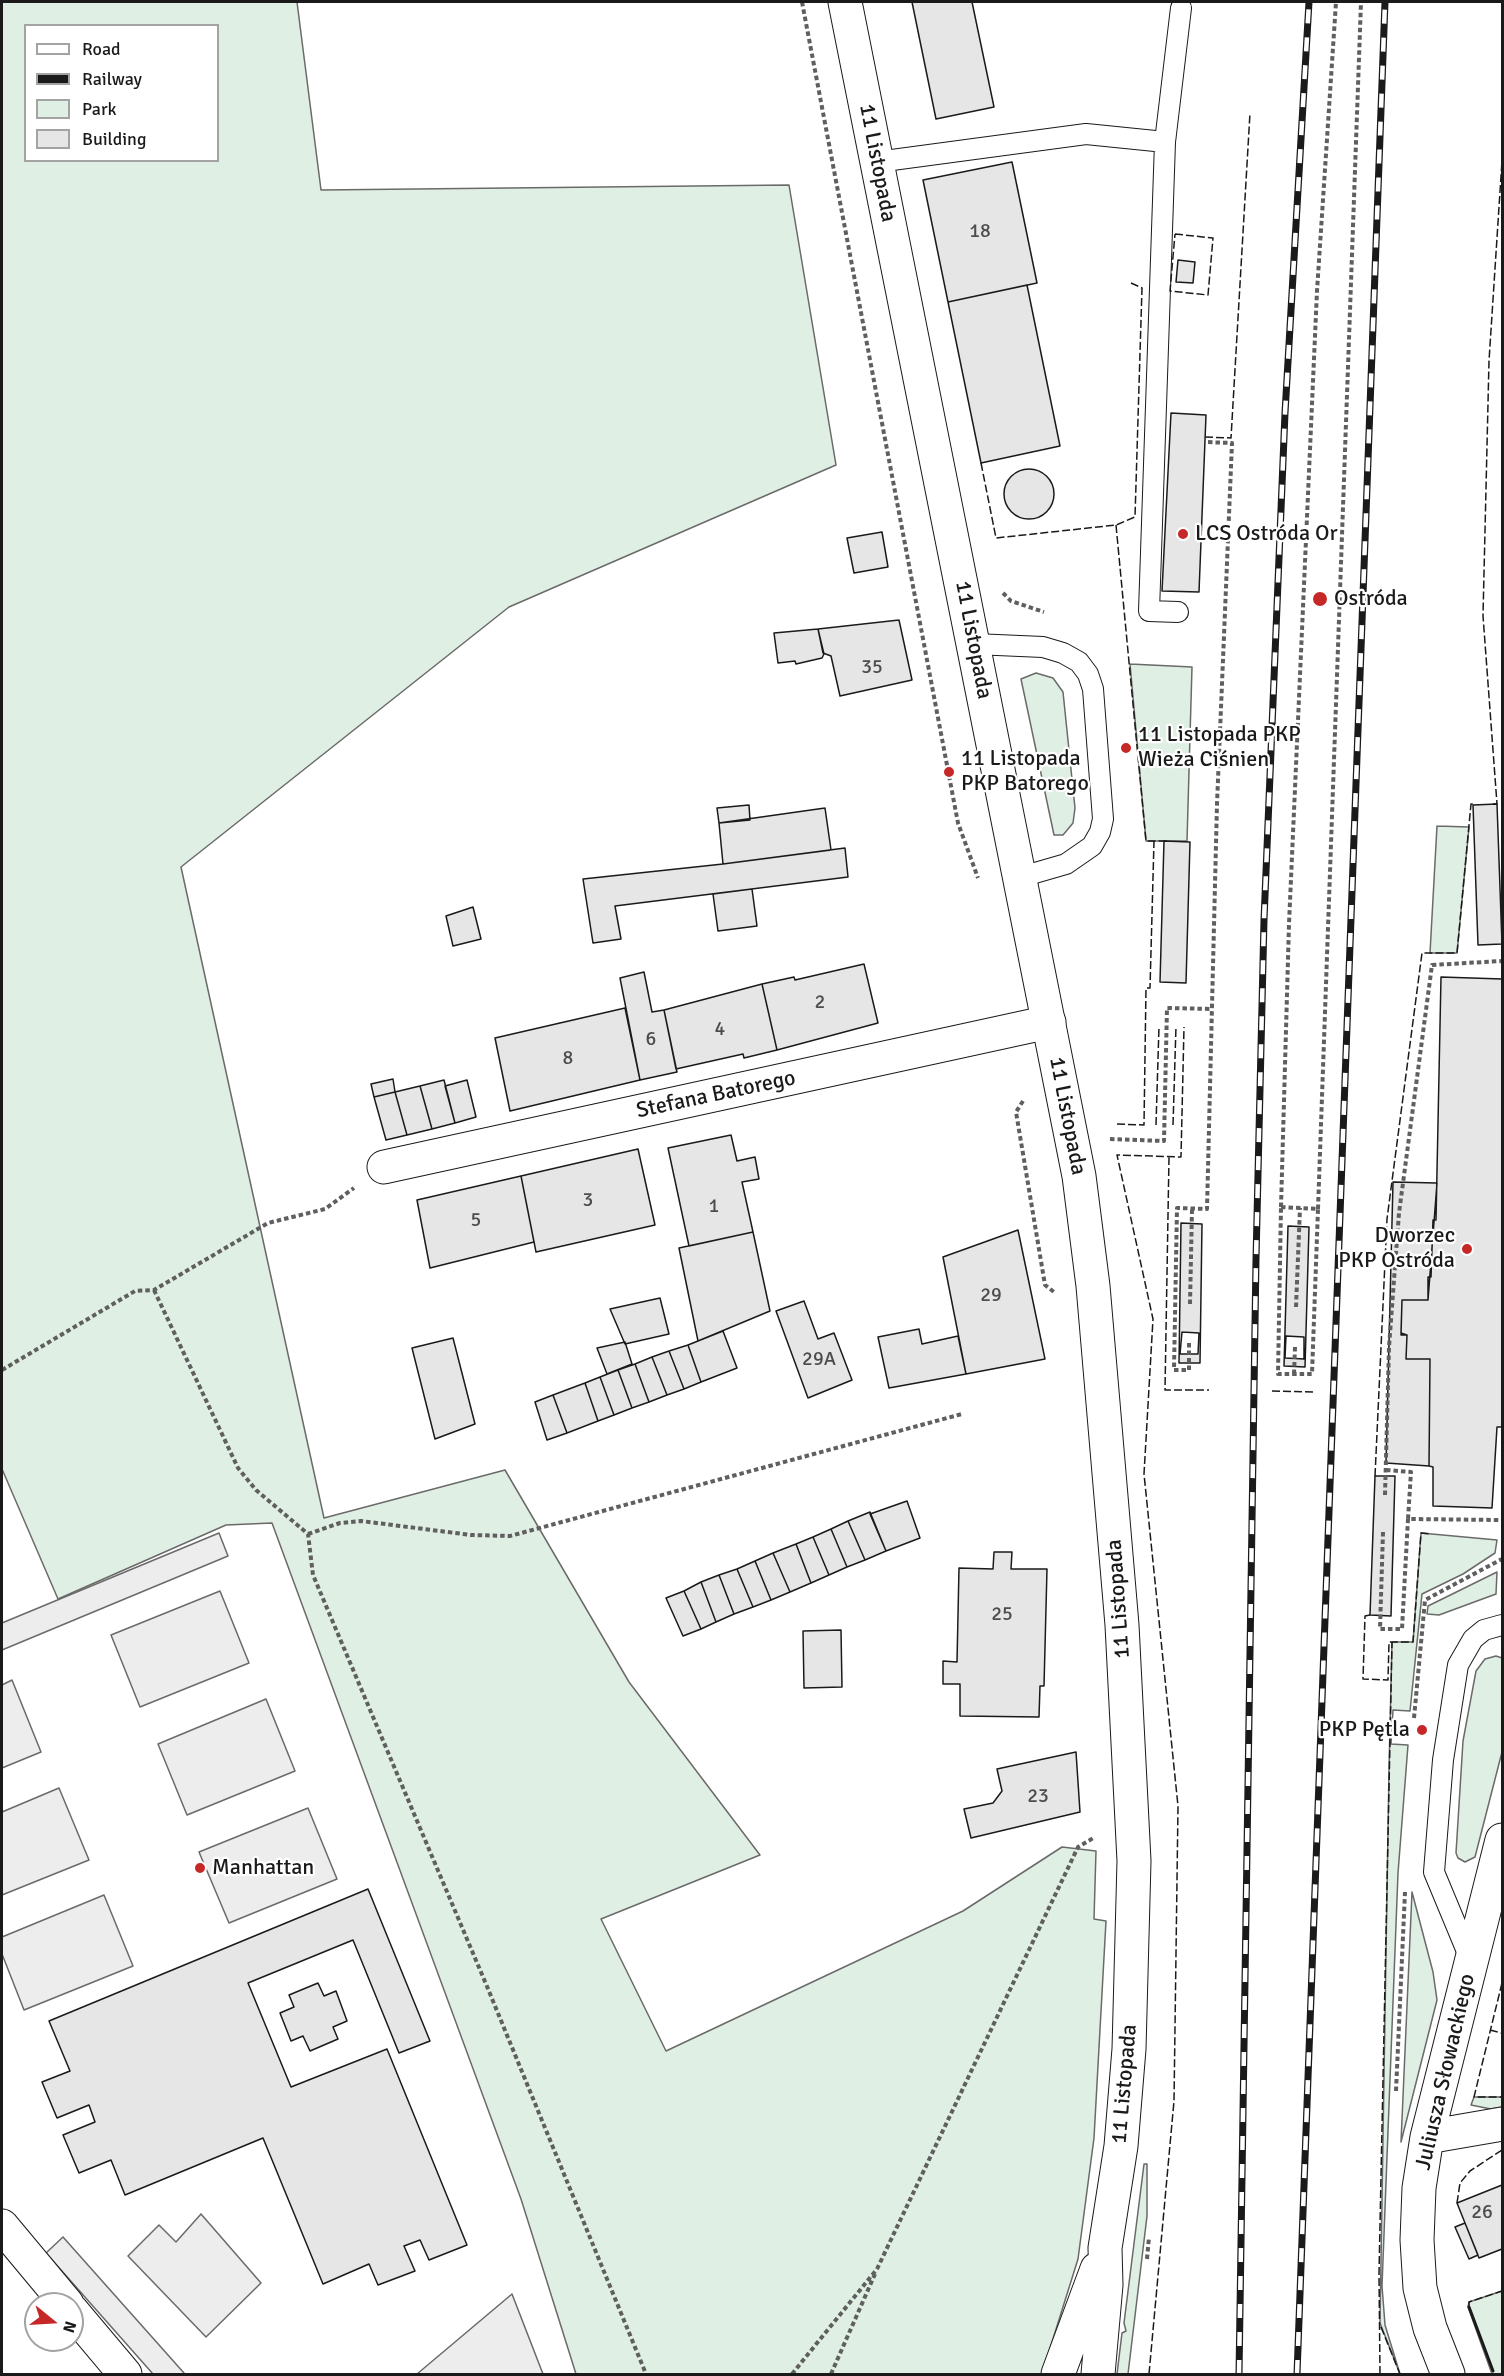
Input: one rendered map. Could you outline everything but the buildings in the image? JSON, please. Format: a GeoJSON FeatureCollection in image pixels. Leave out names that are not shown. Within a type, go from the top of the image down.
{"type":"FeatureCollection","features":[{"type":"Feature","properties":{"kind":"main road","name":"11 Listopada"},"geometry":{"type":"LineString","coordinates":[[845,2],[975,644],[1079,1176],[1093,1286],[1122,1625],[1134,1850],[1129,2049],[1120,2146],[1105,2248],[1106,2285],[1098,2374]]}},
{"type":"Feature","properties":{"kind":"main road","name":"Stefana Batorego"},"geometry":{"type":"LineString","coordinates":[[384,1167],[1049,1022]]}},
{"type":"Feature","properties":{"kind":"main road","name":"Juliusza Słowackiego"},"geometry":{"type":"LineString","coordinates":[[1448,2374],[1430,2328],[1418,2271],[1417,2209],[1427,2137],[1503,1840]]}},
{"type":"Feature","properties":{"kind":"main road"},"geometry":{"type":"LineString","coordinates":[[1427,2137],[1503,2124]]}},
{"type":"Feature","properties":{"kind":"main road"},"geometry":{"type":"LineString","coordinates":[[2,2226],[57,2292]]}},
{"type":"Feature","properties":{"kind":"main road","name":"11 Listopada"},"geometry":{"type":"LineString","coordinates":[[1058,2374],[1105,2248]]}},
{"type":"Feature","properties":{"kind":"main road"},"geometry":{"type":"LineString","coordinates":[[84,2325],[125,2374]]}},
{"type":"Feature","properties":{"kind":"lane"},"geometry":{"type":"LineString","coordinates":[[1178,612],[1149,611],[1165,142],[1181,8]]}},
{"type":"Feature","properties":{"kind":"lane"},"geometry":{"type":"LineString","coordinates":[[877,162],[1086,134],[1165,142]]}},
{"type":"Feature","properties":{"kind":"lane"},"geometry":{"type":"LineString","coordinates":[[975,644],[1043,647],[1063,653],[1079,663],[1088,674],[1093,689],[1103,819],[1100,832],[1092,846],[1072,861],[1021,877]]}},
{"type":"Feature","properties":{"kind":"lane"},"geometry":{"type":"LineString","coordinates":[[1471,1962],[1434,1872],[1443,1760],[1458,1665],[1473,1639],[1484,1630],[1503,1625]]}},
{"type":"Feature","properties":{"kind":"path"},"geometry":{"type":"LineString","coordinates":[[802,2],[958,823],[981,885]]}},
{"type":"Feature","properties":{"kind":"path"},"geometry":{"type":"LineString","coordinates":[[1335,2],[1317,291],[1289,924],[1278,1374],[1312,1374],[1361,2]]}},
{"type":"Feature","properties":{"kind":"path"},"geometry":{"type":"LineString","coordinates":[[1189,1343],[1189,1370],[1174,1370],[1177,1208],[1207,1209],[1211,1009],[1232,443],[1205,442]]}},
{"type":"Feature","properties":{"kind":"path"},"geometry":{"type":"LineString","coordinates":[[1385,1496],[1390,1335],[1399,1213],[1432,965],[1503,962]]}},
{"type":"Feature","properties":{"kind":"path"},"geometry":{"type":"LineString","coordinates":[[1105,1139],[1164,1140],[1167,1008],[1211,1009]]}},
{"type":"Feature","properties":{"kind":"path"},"geometry":{"type":"LineString","coordinates":[[1027,1096],[1016,1112],[1046,1285],[1059,1295]]}},
{"type":"Feature","properties":{"kind":"path"},"geometry":{"type":"LineString","coordinates":[[2,1371],[135,1291],[153,1290],[268,1222],[326,1209],[384,1167]]}},
{"type":"Feature","properties":{"kind":"path"},"geometry":{"type":"LineString","coordinates":[[1281,1207],[1318,1209]]}},
{"type":"Feature","properties":{"kind":"path"},"geometry":{"type":"LineString","coordinates":[[1296,1307],[1300,1208]]}},
{"type":"Feature","properties":{"kind":"path"},"geometry":{"type":"LineString","coordinates":[[1190,1304],[1192,1209]]}},
{"type":"Feature","properties":{"kind":"path"},"geometry":{"type":"LineString","coordinates":[[153,1290],[238,1468],[256,1490],[308,1534],[313,1575],[486,1984],[646,2374]]}},
{"type":"Feature","properties":{"kind":"path"},"geometry":{"type":"LineString","coordinates":[[1294,1374],[1295,1347]]}},
{"type":"Feature","properties":{"kind":"path"},"geometry":{"type":"LineString","coordinates":[[308,1534],[340,1523],[362,1521],[471,1535],[510,1536],[962,1414]]}},
{"type":"Feature","properties":{"kind":"path"},"geometry":{"type":"LineString","coordinates":[[1383,1532],[1380,1629],[1402,1629],[1411,1472],[1386,1470]]}},
{"type":"Feature","properties":{"kind":"path"},"geometry":{"type":"LineString","coordinates":[[1408,1519],[1503,1520]]}},
{"type":"Feature","properties":{"kind":"path"},"geometry":{"type":"LineString","coordinates":[[1414,1724],[1425,1600],[1503,1559]]}},
{"type":"Feature","properties":{"kind":"path"},"geometry":{"type":"LineString","coordinates":[[831,2374],[877,2269],[1078,1847],[1102,1832]]}},
{"type":"Feature","properties":{"kind":"path"},"geometry":{"type":"LineString","coordinates":[[1396,2103],[1405,1882]]}},
{"type":"Feature","properties":{"kind":"path"},"geometry":{"type":"LineString","coordinates":[[792,2374],[877,2269]]}},
{"type":"Feature","properties":{"kind":"green space"},"geometry":{"type":"Polygon","coordinates":[[[2,2],[297,2],[321,190],[789,185],[836,465],[509,607],[181,867],[324,1518],[505,1470],[629,1682],[760,1855],[601,1919],[666,2051],[963,1911],[1062,1847],[1096,1851],[1094,1919],[1106,1921],[1094,2138],[1078,2259],[1042,2374],[576,2374],[521,2199],[272,1523],[226,1525],[58,1599],[2,1469],[2,2]]]}},
{"type":"Feature","properties":{"kind":"green space"},"geometry":{"type":"Polygon","coordinates":[[[1130,664],[1192,667],[1187,841],[1146,841],[1130,664]]]}},
{"type":"Feature","properties":{"kind":"green space"},"geometry":{"type":"Polygon","coordinates":[[[1036,673],[1053,678],[1063,692],[1075,808],[1073,823],[1063,835],[1054,835],[1021,679],[1036,673]]]}},
{"type":"Feature","properties":{"kind":"green space"},"geometry":{"type":"Polygon","coordinates":[[[1437,826],[1469,827],[1457,953],[1430,953],[1437,826]]]}},
{"type":"Feature","properties":{"kind":"green space"},"geometry":{"type":"Polygon","coordinates":[[[1421,1533],[1497,1540],[1495,1553],[1463,1574],[1422,1594],[1410,1711],[1393,1710],[1391,1744],[1408,1745],[1398,1873],[1382,2286],[1385,2325],[1400,2374],[1380,2323],[1392,1642],[1413,1642],[1421,1533]]]}},
{"type":"Feature","properties":{"kind":"green space"},"geometry":{"type":"Polygon","coordinates":[[[1497,1572],[1496,1594],[1439,1615],[1427,1614],[1428,1606],[1497,1572]]]}},
{"type":"Feature","properties":{"kind":"green space"},"geometry":{"type":"Polygon","coordinates":[[[1496,1656],[1502,1658],[1502,1752],[1475,1857],[1465,1862],[1458,1858],[1456,1853],[1463,1741],[1476,1671],[1485,1659],[1496,1656]]]}},
{"type":"Feature","properties":{"kind":"green space"},"geometry":{"type":"Polygon","coordinates":[[[1412,1892],[1433,1972],[1437,2000],[1401,2142],[1412,1892]]]}},
{"type":"Feature","properties":{"kind":"green space"},"geometry":{"type":"Polygon","coordinates":[[[1474,2097],[1502,2097],[1502,2107],[1491,2109],[1471,2105],[1474,2097]]]}},
{"type":"Feature","properties":{"kind":"green space"},"geometry":{"type":"Polygon","coordinates":[[[1144,2164],[1147,2164],[1147,2216],[1128,2374],[1117,2374],[1122,2333],[1126,2331],[1124,2323],[1144,2164]]]}},
{"type":"Feature","properties":{"kind":"green space"},"geometry":{"type":"Polygon","coordinates":[[[1502,2291],[1502,2374],[1492,2374],[1468,2307],[1469,2302],[1502,2291]]]}},
{"type":"Feature","properties":{"kind":"shaded area"},"geometry":{"type":"Polygon","coordinates":[[[219,1533],[228,1556],[2,1650],[2,1623],[219,1533]]]}},
{"type":"Feature","properties":{"kind":"shaded area"},"geometry":{"type":"Polygon","coordinates":[[[220,1591],[249,1663],[140,1707],[111,1635],[220,1591]]]}},
{"type":"Feature","properties":{"kind":"shaded area"},"geometry":{"type":"Polygon","coordinates":[[[12,1680],[41,1752],[2,1768],[2,1685],[12,1680]]]}},
{"type":"Feature","properties":{"kind":"shaded area"},"geometry":{"type":"Polygon","coordinates":[[[266,1699],[295,1771],[187,1815],[158,1744],[266,1699]]]}},
{"type":"Feature","properties":{"kind":"shaded area"},"geometry":{"type":"Polygon","coordinates":[[[59,1788],[89,1860],[2,1895],[2,1812],[59,1788]]]}},
{"type":"Feature","properties":{"kind":"shaded area"},"geometry":{"type":"Polygon","coordinates":[[[308,1808],[337,1879],[229,1923],[199,1852],[308,1808]]]}},
{"type":"Feature","properties":{"kind":"shaded area"},"geometry":{"type":"Polygon","coordinates":[[[104,1895],[133,1966],[24,2010],[2,1954],[2,1937],[104,1895]]]}},
{"type":"Feature","properties":{"kind":"shaded area"},"geometry":{"type":"Polygon","coordinates":[[[201,2214],[261,2283],[206,2337],[128,2256],[159,2225],[176,2242],[201,2214]]]}},
{"type":"Feature","properties":{"kind":"shaded area"},"geometry":{"type":"Polygon","coordinates":[[[63,2237],[184,2373],[153,2374],[84,2296],[84,2292],[80,2292],[46,2253],[63,2237]]]}},
{"type":"Feature","properties":{"kind":"shaded area"},"geometry":{"type":"Polygon","coordinates":[[[512,2294],[543,2374],[417,2374],[512,2294]]]}},
{"type":"Feature","properties":{"kind":"railway"},"geometry":{"type":"LineString","coordinates":[[1239,2374],[1256,1259],[1264,920],[1285,413],[1309,2]]}},
{"type":"Feature","properties":{"kind":"railway"},"geometry":{"type":"LineString","coordinates":[[1297,2374],[1385,2]]}},
{"type":"Feature","properties":{"kind":"fence"},"geometry":{"type":"LineString","coordinates":[[1205,437],[1231,438],[1250,113]]}},
{"type":"Feature","properties":{"kind":"fence"},"geometry":{"type":"LineString","coordinates":[[1493,804],[1497,804],[1483,616],[1489,361],[1502,161]]}},
{"type":"Feature","properties":{"kind":"fence"},"geometry":{"type":"LineString","coordinates":[[1175,234],[1213,238],[1208,295],[1170,291],[1175,234]]}},
{"type":"Feature","properties":{"kind":"fence"},"geometry":{"type":"LineString","coordinates":[[981,463],[996,538],[1116,525],[1135,517],[1142,288],[1131,283]]}},
{"type":"Feature","properties":{"kind":"fence"},"geometry":{"type":"LineString","coordinates":[[1116,525],[1146,841],[1168,841]]}},
{"type":"Feature","properties":{"kind":"fence"},"geometry":{"type":"LineString","coordinates":[[1375,1476],[1387,1219],[1422,953],[1457,953],[1471,804],[1475,804]]}},
{"type":"Feature","properties":{"kind":"fence"},"geometry":{"type":"LineString","coordinates":[[1117,1124],[1144,1125],[1146,988],[1150,988],[1154,841]]}},
{"type":"Feature","properties":{"kind":"fence"},"geometry":{"type":"LineString","coordinates":[[1156,1125],[1159,1026]]}},
{"type":"Feature","properties":{"kind":"fence"},"geometry":{"type":"LineString","coordinates":[[1173,1125],[1176,1026]]}},
{"type":"Feature","properties":{"kind":"fence"},"geometry":{"type":"LineString","coordinates":[[1149,2374],[1174,2101],[1178,1806],[1144,1474],[1153,1319],[1117,1155],[1181,1157],[1184,1027]]}},
{"type":"Feature","properties":{"kind":"fence"},"geometry":{"type":"LineString","coordinates":[[1169,1157],[1165,1390],[1209,1390]]}},
{"type":"Feature","properties":{"kind":"fence"},"geometry":{"type":"LineString","coordinates":[[1272,1391],[1315,1392]]}},
{"type":"Feature","properties":{"kind":"fence"},"geometry":{"type":"LineString","coordinates":[[1370,1615],[1365,1616],[1363,1679],[1388,1680],[1389,1642],[1413,1642],[1421,1533],[1430,1534]]}},
{"type":"Feature","properties":{"kind":"fence"},"geometry":{"type":"LineString","coordinates":[[1380,2374],[1379,2274],[1392,1642]]}},
{"type":"Feature","properties":{"kind":"fence"},"geometry":{"type":"LineString","coordinates":[[1502,1983],[1474,2097],[1502,2097]]}},
{"type":"Feature","properties":{"kind":"fence"},"geometry":{"type":"LineString","coordinates":[[1490,2030],[1502,2033]]}},
{"type":"Feature","properties":{"kind":"fence"},"geometry":{"type":"LineString","coordinates":[[1457,2203],[1460,2183],[1470,2171],[1502,2150]]}},
{"type":"Feature","properties":{"kind":"fence"},"geometry":{"type":"LineString","coordinates":[[1469,2307],[1469,2302],[1502,2291]]}},
{"type":"Feature","properties":{"kind":"fence"},"geometry":{"type":"LineString","coordinates":[[1381,2327],[1400,2374]]}},
{"type":"Feature","properties":{"kind":"wall"},"geometry":{"type":"LineString","coordinates":[[1469,2307],[1493,2371]]}},
{"type":"Feature","properties":{"kind":"place","name":"LCS Ostróda Or"},"geometry":{"type":"Point","coordinates":[1183,534]}},
{"type":"Feature","properties":{"kind":"place","name":"Ostróda"},"geometry":{"type":"Point","coordinates":[1320,599]}},
{"type":"Feature","properties":{"kind":"place","name":"11 Listopada PKP Wieża Ciśnien"},"geometry":{"type":"Point","coordinates":[1126,748]}},
{"type":"Feature","properties":{"kind":"place","name":"11 Listopada PKP Batorego"},"geometry":{"type":"Point","coordinates":[949,772]}},
{"type":"Feature","properties":{"kind":"place","name":"Dworzec PKP Ostróda"},"geometry":{"type":"Point","coordinates":[1467,1249]}},
{"type":"Feature","properties":{"kind":"place","name":"PKP Pętla"},"geometry":{"type":"Point","coordinates":[1422,1730]}},
{"type":"Feature","properties":{"kind":"place","name":"Manhattan"},"geometry":{"type":"Point","coordinates":[200,1868]}}]}
